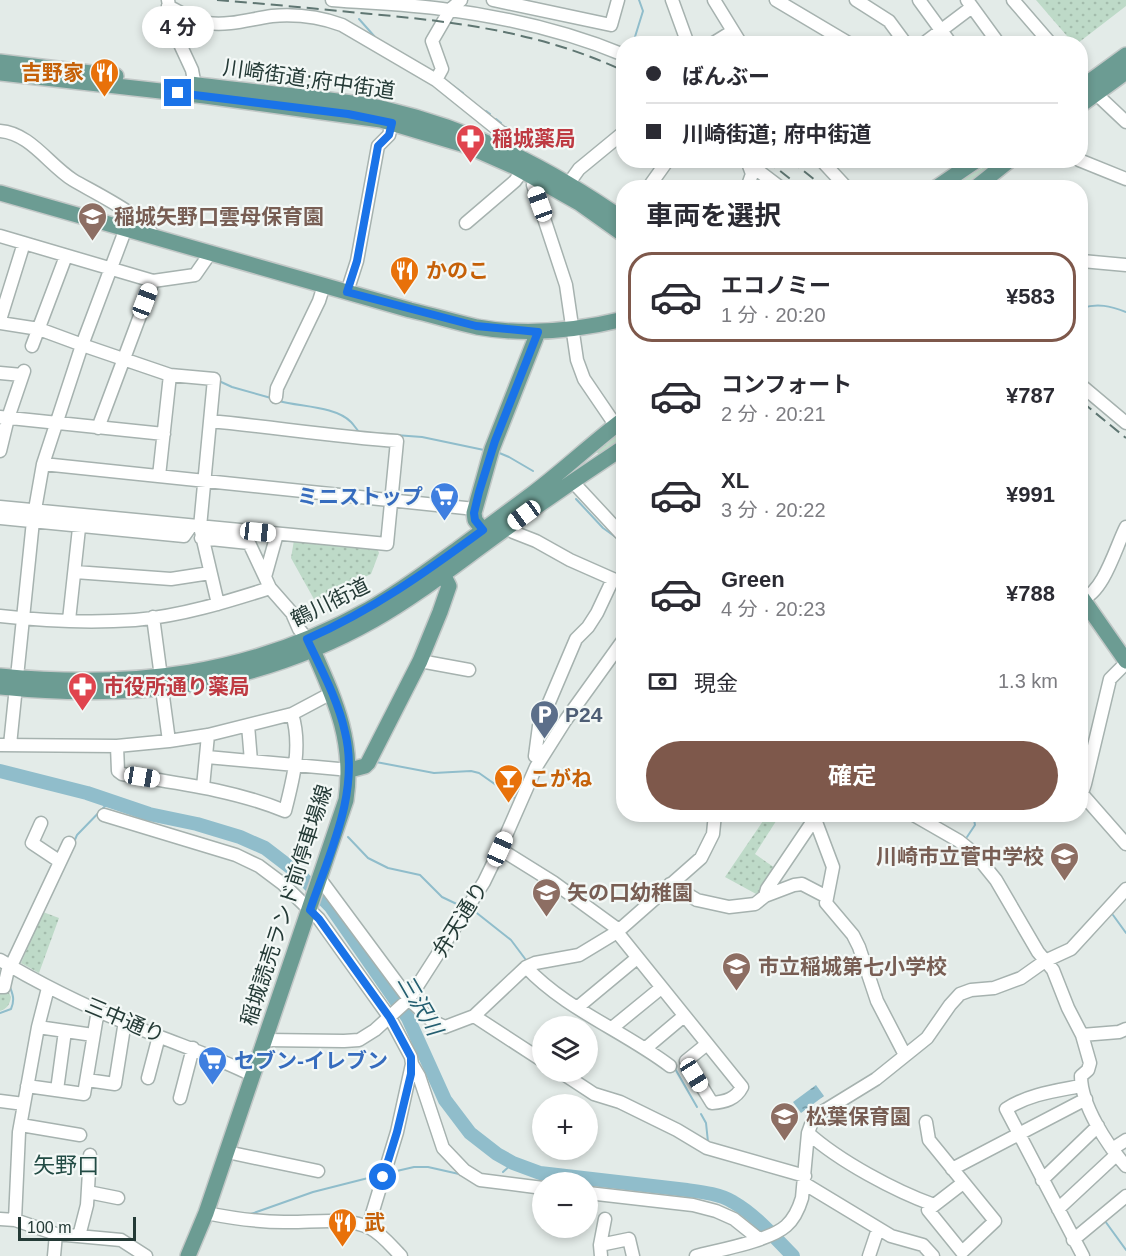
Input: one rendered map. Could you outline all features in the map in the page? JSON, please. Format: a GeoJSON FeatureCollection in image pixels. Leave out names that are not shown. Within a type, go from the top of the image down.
{"type":"FeatureCollection","features":[{"type":"Feature","properties":{"kind":"main road"},"geometry":{"type":"LineString","coordinates":[[1092,84],[1126,55]]}},
{"type":"Feature","properties":{"kind":"main road","name":"川崎街道;府中街道"},"geometry":{"type":"LineString","coordinates":[[0,62],[196,90],[352,103],[384,109],[443,125],[499,153],[569,183],[616,220]]}},
{"type":"Feature","properties":{"kind":"main road"},"geometry":{"type":"LineString","coordinates":[[1092,84],[1126,72]]}},
{"type":"Feature","properties":{"kind":"main road"},"geometry":{"type":"LineString","coordinates":[[0,73],[196,90],[392,123],[456,143],[499,153],[579,203],[616,222]]}},
{"type":"Feature","properties":{"kind":"main road"},"geometry":{"type":"LineString","coordinates":[[948,180],[965,168]]}},
{"type":"Feature","properties":{"kind":"main road"},"geometry":{"type":"LineString","coordinates":[[952,177],[987,168]]}},
{"type":"Feature","properties":{"kind":"main road"},"geometry":{"type":"LineString","coordinates":[[975,180],[990,168]]}},
{"type":"Feature","properties":{"kind":"main road"},"geometry":{"type":"LineString","coordinates":[[981,180],[990,168]]}},
{"type":"Feature","properties":{"kind":"main road"},"geometry":{"type":"LineString","coordinates":[[0,193],[347,292],[476,326],[538,332],[573,330],[616,322]]}},
{"type":"Feature","properties":{"kind":"main road"},"geometry":{"type":"LineString","coordinates":[[486,535],[475,520],[475,509],[495,441],[538,332]]}},
{"type":"Feature","properties":{"kind":"main road","name":"鶴川街道"},"geometry":{"type":"LineString","coordinates":[[0,676],[17,683],[102,693],[161,683],[225,678],[375,620],[443,574],[533,494],[616,426]]}},
{"type":"Feature","properties":{"kind":"main road"},"geometry":{"type":"LineString","coordinates":[[595,443],[592,451],[593,455],[598,458],[616,450]]}},
{"type":"Feature","properties":{"kind":"main road","name":"鶴川街道"},"geometry":{"type":"LineString","coordinates":[[310,644],[486,535],[508,527],[616,452]]}},
{"type":"Feature","properties":{"kind":"main road","name":"稲城読売ランド前停車場線"},"geometry":{"type":"LineString","coordinates":[[350,770],[368,763],[420,661],[448,592],[448,582],[443,574]]}},
{"type":"Feature","properties":{"kind":"main road"},"geometry":{"type":"LineString","coordinates":[[1088,607],[1126,662]]}},
{"type":"Feature","properties":{"kind":"main road","name":"稲城読売ランド前停車場線"},"geometry":{"type":"LineString","coordinates":[[188,1256],[206,1214],[344,809],[350,770],[347,740],[340,715],[310,644]]}},
{"type":"Feature","properties":{"kind":"main road","name":"鶴川街道"},"geometry":{"type":"LineString","coordinates":[[0,687],[17,683]]}},
{"type":"Feature","properties":{"kind":"street"},"geometry":{"type":"LineString","coordinates":[[332,0],[450,10],[538,26],[616,52]]}},
{"type":"Feature","properties":{"kind":"street"},"geometry":{"type":"LineString","coordinates":[[438,77],[442,69],[432,41],[450,10],[460,0]]}},
{"type":"Feature","properties":{"kind":"street"},"geometry":{"type":"LineString","coordinates":[[493,0],[611,25],[618,0]]}},
{"type":"Feature","properties":{"kind":"street"},"geometry":{"type":"LineString","coordinates":[[672,0],[685,36]]}},
{"type":"Feature","properties":{"kind":"street"},"geometry":{"type":"LineString","coordinates":[[714,0],[736,36]]}},
{"type":"Feature","properties":{"kind":"street"},"geometry":{"type":"LineString","coordinates":[[776,0],[837,36]]}},
{"type":"Feature","properties":{"kind":"street"},"geometry":{"type":"LineString","coordinates":[[856,0],[889,21],[900,36]]}},
{"type":"Feature","properties":{"kind":"street"},"geometry":{"type":"LineString","coordinates":[[919,0],[945,36]]}},
{"type":"Feature","properties":{"kind":"street"},"geometry":{"type":"LineString","coordinates":[[1013,0],[1044,36]]}},
{"type":"Feature","properties":{"kind":"street"},"geometry":{"type":"LineString","coordinates":[[168,3],[205,23],[229,24],[290,15],[328,20],[353,31],[438,77],[502,133],[504,140],[499,153]]}},
{"type":"Feature","properties":{"kind":"street"},"geometry":{"type":"LineString","coordinates":[[168,3],[173,29],[188,59],[196,90]]}},
{"type":"Feature","properties":{"kind":"street"},"geometry":{"type":"LineString","coordinates":[[933,36],[970,4],[993,36]]}},
{"type":"Feature","properties":{"kind":"street"},"geometry":{"type":"LineString","coordinates":[[725,36],[733,31]]}},
{"type":"Feature","properties":{"kind":"street"},"geometry":{"type":"LineString","coordinates":[[1092,84],[1126,122]]}},
{"type":"Feature","properties":{"kind":"street"},"geometry":{"type":"LineString","coordinates":[[347,292],[357,261],[378,146],[389,135],[392,123]]}},
{"type":"Feature","properties":{"kind":"street"},"geometry":{"type":"LineString","coordinates":[[0,131],[21,138],[39,150],[56,168],[131,214],[150,229],[153,236]]}},
{"type":"Feature","properties":{"kind":"street"},"geometry":{"type":"LineString","coordinates":[[569,183],[579,169],[616,139]]}},
{"type":"Feature","properties":{"kind":"street"},"geometry":{"type":"LineString","coordinates":[[1088,164],[1126,179]]}},
{"type":"Feature","properties":{"kind":"street"},"geometry":{"type":"LineString","coordinates":[[754,168],[771,180]]}},
{"type":"Feature","properties":{"kind":"street"},"geometry":{"type":"LineString","coordinates":[[829,168],[840,180]]}},
{"type":"Feature","properties":{"kind":"street"},"geometry":{"type":"LineString","coordinates":[[466,223],[515,182],[523,170]]}},
{"type":"Feature","properties":{"kind":"street"},"geometry":{"type":"LineString","coordinates":[[537,178],[533,185],[563,274],[577,360],[584,379],[616,418]]}},
{"type":"Feature","properties":{"kind":"street"},"geometry":{"type":"LineString","coordinates":[[754,180],[768,178]]}},
{"type":"Feature","properties":{"kind":"street"},"geometry":{"type":"LineString","coordinates":[[126,228],[55,423],[43,464],[34,516],[17,683],[5,745],[117,746],[169,741],[208,735],[292,714],[324,697]]}},
{"type":"Feature","properties":{"kind":"street"},"geometry":{"type":"LineString","coordinates":[[0,236],[153,281],[195,274],[211,252]]}},
{"type":"Feature","properties":{"kind":"street"},"geometry":{"type":"LineString","coordinates":[[24,243],[6,279],[0,321],[39,329],[123,361],[170,375],[214,379],[198,530],[218,604]]}},
{"type":"Feature","properties":{"kind":"street"},"geometry":{"type":"LineString","coordinates":[[32,346],[66,256]]}},
{"type":"Feature","properties":{"kind":"street"},"geometry":{"type":"LineString","coordinates":[[1088,262],[1126,265]]}},
{"type":"Feature","properties":{"kind":"street"},"geometry":{"type":"LineString","coordinates":[[98,428],[153,281]]}},
{"type":"Feature","properties":{"kind":"street"},"geometry":{"type":"LineString","coordinates":[[276,397],[277,388],[319,301],[324,285]]}},
{"type":"Feature","properties":{"kind":"street"},"geometry":{"type":"LineString","coordinates":[[0,373],[23,373],[4,418],[0,451]]}},
{"type":"Feature","properties":{"kind":"street"},"geometry":{"type":"LineString","coordinates":[[159,476],[170,375]]}},
{"type":"Feature","properties":{"kind":"street"},"geometry":{"type":"LineString","coordinates":[[1088,391],[1125,420]]}},
{"type":"Feature","properties":{"kind":"street"},"geometry":{"type":"LineString","coordinates":[[4,418],[164,434]]}},
{"type":"Feature","properties":{"kind":"street"},"geometry":{"type":"LineString","coordinates":[[1,512],[387,544],[397,441],[359,439],[335,434],[210,420]]}},
{"type":"Feature","properties":{"kind":"street"},"geometry":{"type":"LineString","coordinates":[[43,464],[475,509]]}},
{"type":"Feature","properties":{"kind":"street"},"geometry":{"type":"LineString","coordinates":[[572,481],[616,528]]}},
{"type":"Feature","properties":{"kind":"street"},"geometry":{"type":"LineString","coordinates":[[69,620],[79,520]]}},
{"type":"Feature","properties":{"kind":"street"},"geometry":{"type":"LineString","coordinates":[[508,527],[513,532],[536,541],[570,560],[614,579],[597,613],[576,639],[539,726],[535,756],[541,759]]}},
{"type":"Feature","properties":{"kind":"street"},"geometry":{"type":"LineString","coordinates":[[1088,596],[1093,593],[1117,550],[1126,527]]}},
{"type":"Feature","properties":{"kind":"street"},"geometry":{"type":"LineString","coordinates":[[198,530],[249,543],[268,582],[280,599],[296,610],[303,619],[310,644]]}},
{"type":"Feature","properties":{"kind":"street"},"geometry":{"type":"LineString","coordinates":[[268,582],[277,534]]}},
{"type":"Feature","properties":{"kind":"street"},"geometry":{"type":"LineString","coordinates":[[75,572],[171,579],[210,573]]}},
{"type":"Feature","properties":{"kind":"street"},"geometry":{"type":"LineString","coordinates":[[0,616],[102,621],[153,618],[218,604],[268,582]]}},
{"type":"Feature","properties":{"kind":"street"},"geometry":{"type":"LineString","coordinates":[[153,618],[169,741]]}},
{"type":"Feature","properties":{"kind":"street","name":"弁天通り"},"geometry":{"type":"LineString","coordinates":[[265,1040],[359,1040],[368,1036],[390,1018],[409,999],[467,910],[500,849],[541,759],[616,650]]}},
{"type":"Feature","properties":{"kind":"street"},"geometry":{"type":"LineString","coordinates":[[420,661],[469,670]]}},
{"type":"Feature","properties":{"kind":"street"},"geometry":{"type":"LineString","coordinates":[[1088,771],[1110,679],[1126,662]]}},
{"type":"Feature","properties":{"kind":"street"},"geometry":{"type":"LineString","coordinates":[[117,746],[118,771],[122,774],[203,787],[263,802],[285,812],[296,766],[292,714]]}},
{"type":"Feature","properties":{"kind":"street"},"geometry":{"type":"LineString","coordinates":[[248,725],[250,761]]}},
{"type":"Feature","properties":{"kind":"street"},"geometry":{"type":"LineString","coordinates":[[203,787],[208,735]]}},
{"type":"Feature","properties":{"kind":"street"},"geometry":{"type":"LineString","coordinates":[[207,757],[350,770]]}},
{"type":"Feature","properties":{"kind":"street"},"geometry":{"type":"LineString","coordinates":[[1088,800],[1126,844]]}},
{"type":"Feature","properties":{"kind":"street"},"geometry":{"type":"LineString","coordinates":[[104,815],[236,855],[259,866],[311,907],[390,1018],[409,1052],[443,1148],[464,1170],[480,1180],[532,1187]]}},
{"type":"Feature","properties":{"kind":"street"},"geometry":{"type":"LineString","coordinates":[[320,880],[409,999],[438,1025],[445,1027],[474,1017],[526,967],[579,955],[618,931],[703,854],[713,834],[715,822]]}},
{"type":"Feature","properties":{"kind":"street"},"geometry":{"type":"LineString","coordinates":[[765,896],[767,889],[810,822]]}},
{"type":"Feature","properties":{"kind":"street"},"geometry":{"type":"LineString","coordinates":[[816,822],[833,867],[826,903],[853,935],[877,1001],[905,1055]]}},
{"type":"Feature","properties":{"kind":"street"},"geometry":{"type":"LineString","coordinates":[[926,822],[959,841],[975,854],[996,880],[1038,952],[1053,970],[1082,1035],[1090,1063],[1088,1070],[1081,1076],[1081,1086],[1098,1126],[1114,1152],[1126,1166]]}},
{"type":"Feature","properties":{"kind":"street"},"geometry":{"type":"LineString","coordinates":[[42,823],[32,843],[59,861]]}},
{"type":"Feature","properties":{"kind":"street"},"geometry":{"type":"LineString","coordinates":[[0,987],[4,987],[10,966],[50,887],[59,861],[69,843]]}},
{"type":"Feature","properties":{"kind":"street"},"geometry":{"type":"LineString","coordinates":[[500,849],[553,882],[618,931],[637,958],[662,988],[742,1087],[739,1093],[726,1101],[712,1103],[686,1061],[707,1044]]}},
{"type":"Feature","properties":{"kind":"street"},"geometry":{"type":"LineString","coordinates":[[670,884],[697,900],[729,907],[755,904],[765,896],[802,884],[827,897]]}},
{"type":"Feature","properties":{"kind":"street"},"geometry":{"type":"LineString","coordinates":[[696,1256],[780,1231],[800,1206],[805,1180],[808,1133],[813,1119],[876,1079],[927,1038],[960,994],[971,990],[994,988],[1021,978],[1071,949],[1126,889]]}},
{"type":"Feature","properties":{"kind":"street"},"geometry":{"type":"LineString","coordinates":[[578,1007],[637,958]]}},
{"type":"Feature","properties":{"kind":"street","name":"三中通り"},"geometry":{"type":"LineString","coordinates":[[10,966],[48,988],[252,1075]]}},
{"type":"Feature","properties":{"kind":"street"},"geometry":{"type":"LineString","coordinates":[[526,967],[538,980],[646,1048],[670,1066]]}},
{"type":"Feature","properties":{"kind":"street"},"geometry":{"type":"LineString","coordinates":[[15,1220],[17,1151],[38,1027],[48,988]]}},
{"type":"Feature","properties":{"kind":"street"},"geometry":{"type":"LineString","coordinates":[[612,1028],[662,988]]}},
{"type":"Feature","properties":{"kind":"street"},"geometry":{"type":"LineString","coordinates":[[27,1086],[84,1094],[98,1010]]}},
{"type":"Feature","properties":{"kind":"street"},"geometry":{"type":"LineString","coordinates":[[646,1048],[684,1016]]}},
{"type":"Feature","properties":{"kind":"street"},"geometry":{"type":"LineString","coordinates":[[474,1017],[532,1054]]}},
{"type":"Feature","properties":{"kind":"street"},"geometry":{"type":"LineString","coordinates":[[87,1080],[115,1084],[125,1022]]}},
{"type":"Feature","properties":{"kind":"street"},"geometry":{"type":"LineString","coordinates":[[38,1027],[93,1035]]}},
{"type":"Feature","properties":{"kind":"street"},"geometry":{"type":"LineString","coordinates":[[1082,1035],[1119,1032],[1126,1029]]}},
{"type":"Feature","properties":{"kind":"street"},"geometry":{"type":"LineString","coordinates":[[57,1090],[65,1031]]}},
{"type":"Feature","properties":{"kind":"street"},"geometry":{"type":"LineString","coordinates":[[148,1078],[159,1036]]}},
{"type":"Feature","properties":{"kind":"street"},"geometry":{"type":"LineString","coordinates":[[180,1098],[193,1048]]}},
{"type":"Feature","properties":{"kind":"street"},"geometry":{"type":"LineString","coordinates":[[368,1227],[397,1132],[412,1064]]}},
{"type":"Feature","properties":{"kind":"street"},"geometry":{"type":"LineString","coordinates":[[576,1082],[594,1094],[620,1102],[677,1130],[707,1148],[805,1180],[891,1236],[923,1245],[933,1256]]}},
{"type":"Feature","properties":{"kind":"street"},"geometry":{"type":"LineString","coordinates":[[1081,1086],[1035,1095],[1018,1101],[1006,1109],[1083,1256]]}},
{"type":"Feature","properties":{"kind":"street"},"geometry":{"type":"LineString","coordinates":[[952,1169],[1086,1099]]}},
{"type":"Feature","properties":{"kind":"street"},"geometry":{"type":"LineString","coordinates":[[0,1101],[24,1104]]}},
{"type":"Feature","properties":{"kind":"street"},"geometry":{"type":"LineString","coordinates":[[927,1122],[929,1140],[995,1221],[962,1252],[928,1210],[963,1183]]}},
{"type":"Feature","properties":{"kind":"street"},"geometry":{"type":"LineString","coordinates":[[21,1125],[80,1136]]}},
{"type":"Feature","properties":{"kind":"street"},"geometry":{"type":"LineString","coordinates":[[1042,1180],[1098,1126]]}},
{"type":"Feature","properties":{"kind":"street"},"geometry":{"type":"LineString","coordinates":[[808,1133],[833,1153],[899,1191],[934,1205]]}},
{"type":"Feature","properties":{"kind":"street"},"geometry":{"type":"LineString","coordinates":[[1058,1209],[1126,1140]]}},
{"type":"Feature","properties":{"kind":"street"},"geometry":{"type":"LineString","coordinates":[[227,1152],[318,1172]]}},
{"type":"Feature","properties":{"kind":"street"},"geometry":{"type":"LineString","coordinates":[[79,1236],[87,1205],[90,1155]]}},
{"type":"Feature","properties":{"kind":"street"},"geometry":{"type":"LineString","coordinates":[[88,1192],[118,1198]]}},
{"type":"Feature","properties":{"kind":"street"},"geometry":{"type":"LineString","coordinates":[[598,1195],[693,1205],[716,1211],[761,1238]]}},
{"type":"Feature","properties":{"kind":"street"},"geometry":{"type":"LineString","coordinates":[[1073,1240],[1126,1196]]}},
{"type":"Feature","properties":{"kind":"street"},"geometry":{"type":"LineString","coordinates":[[206,1214],[274,1222],[345,1222],[368,1227],[401,1256]]}},
{"type":"Feature","properties":{"kind":"street"},"geometry":{"type":"LineString","coordinates":[[0,1219],[15,1220],[56,1233],[121,1240],[147,1256]]}},
{"type":"Feature","properties":{"kind":"street"},"geometry":{"type":"LineString","coordinates":[[604,1219],[600,1250],[629,1239],[633,1256]]}},
{"type":"Feature","properties":{"kind":"street"},"geometry":{"type":"LineString","coordinates":[[869,1256],[878,1228]]}},
{"type":"Feature","properties":{"kind":"street"},"geometry":{"type":"LineString","coordinates":[[54,1256],[56,1233]]}},
{"type":"Feature","properties":{"kind":"green space"},"geometry":{"type":"Polygon","coordinates":[[[1036,0],[1126,0],[1126,6],[1087,36],[1067,36],[1036,0]]]}},
{"type":"Feature","properties":{"kind":"green space"},"geometry":{"type":"Polygon","coordinates":[[[982,168],[990,168],[970,180],[961,180],[982,168]]]}},
{"type":"Feature","properties":{"kind":"green space"},"geometry":{"type":"Polygon","coordinates":[[[616,433],[616,445],[599,454],[596,452],[616,433]]]}},
{"type":"Feature","properties":{"kind":"green space"},"geometry":{"type":"Polygon","coordinates":[[[294,540],[377,548],[379,553],[371,574],[315,601],[291,558],[294,540]]]}},
{"type":"Feature","properties":{"kind":"green space"},"geometry":{"type":"Polygon","coordinates":[[[762,822],[776,822],[755,854],[775,868],[758,895],[725,877],[762,822]]]}},
{"type":"Feature","properties":{"kind":"green space"},"geometry":{"type":"Polygon","coordinates":[[[43,912],[59,918],[39,973],[21,963],[43,912]]]}},
{"type":"Feature","properties":{"kind":"green space"},"geometry":{"type":"Polygon","coordinates":[[[7,989],[11,997],[10,1002],[0,1011],[0,990],[7,989]]]}},
{"type":"Feature","properties":{"kind":"water"},"geometry":{"type":"Polygon","coordinates":[[[816,1085],[824,1096],[801,1113],[793,1102],[816,1085]]]}},
{"type":"Feature","properties":{"kind":"waterway"},"geometry":{"type":"LineString","coordinates":[[635,36],[643,11],[639,0]]}},
{"type":"Feature","properties":{"kind":"waterway"},"geometry":{"type":"LineString","coordinates":[[359,19],[375,37]]}},
{"type":"Feature","properties":{"kind":"waterway"},"geometry":{"type":"LineString","coordinates":[[448,82],[463,93]]}},
{"type":"Feature","properties":{"kind":"waterway"},"geometry":{"type":"LineString","coordinates":[[486,111],[490,114]]}},
{"type":"Feature","properties":{"kind":"waterway"},"geometry":{"type":"LineString","coordinates":[[496,119],[501,123]]}},
{"type":"Feature","properties":{"kind":"waterway"},"geometry":{"type":"LineString","coordinates":[[506,127],[521,139]]}},
{"type":"Feature","properties":{"kind":"waterway"},"geometry":{"type":"LineString","coordinates":[[1088,307],[1104,306],[1126,312]]}},
{"type":"Feature","properties":{"kind":"waterway"},"geometry":{"type":"LineString","coordinates":[[219,381],[271,398]]}},
{"type":"Feature","properties":{"kind":"waterway"},"geometry":{"type":"LineString","coordinates":[[279,401],[336,413],[351,422],[360,433]]}},
{"type":"Feature","properties":{"kind":"waterway"},"geometry":{"type":"LineString","coordinates":[[395,435],[422,437],[484,450]]}},
{"type":"Feature","properties":{"kind":"waterway"},"geometry":{"type":"LineString","coordinates":[[497,452],[533,471]]}},
{"type":"Feature","properties":{"kind":"waterway"},"geometry":{"type":"LineString","coordinates":[[576,499],[603,528],[616,537]]}},
{"type":"Feature","properties":{"kind":"waterway"},"geometry":{"type":"LineString","coordinates":[[376,762],[434,773],[471,771],[479,773],[516,799]]}},
{"type":"Feature","properties":{"kind":"waterway","name":"三沢川"},"geometry":{"type":"LineString","coordinates":[[0,771],[87,793],[149,814],[197,824],[240,837],[265,848],[299,874],[331,907],[408,1018],[445,1100],[470,1133],[497,1154],[540,1173],[687,1190],[722,1197],[750,1213],[793,1256]]}},
{"type":"Feature","properties":{"kind":"waterway"},"geometry":{"type":"LineString","coordinates":[[74,842],[77,835],[110,801]]}},
{"type":"Feature","properties":{"kind":"waterway"},"geometry":{"type":"LineString","coordinates":[[967,837],[975,825],[974,822]]}},
{"type":"Feature","properties":{"kind":"waterway"},"geometry":{"type":"LineString","coordinates":[[348,837],[368,858],[388,868],[420,875],[442,897],[463,907]]}},
{"type":"Feature","properties":{"kind":"waterway"},"geometry":{"type":"LineString","coordinates":[[473,910],[511,940],[526,960]]}},
{"type":"Feature","properties":{"kind":"waterway"},"geometry":{"type":"LineString","coordinates":[[1113,915],[1126,933]]}},
{"type":"Feature","properties":{"kind":"waterway"},"geometry":{"type":"LineString","coordinates":[[0,1013],[11,1009],[12,1006],[13,997],[9,985]]}},
{"type":"Feature","properties":{"kind":"waterway"},"geometry":{"type":"LineString","coordinates":[[674,1067],[697,1107]]}},
{"type":"Feature","properties":{"kind":"waterway"},"geometry":{"type":"LineString","coordinates":[[701,1114],[706,1123],[708,1142]]}},
{"type":"Feature","properties":{"kind":"waterway"},"geometry":{"type":"LineString","coordinates":[[503,1172],[513,1163]]}},
{"type":"Feature","properties":{"kind":"waterway"},"geometry":{"type":"LineString","coordinates":[[388,1173],[414,1167],[428,1167],[459,1174]]}},
{"type":"Feature","properties":{"kind":"waterway"},"geometry":{"type":"LineString","coordinates":[[251,1214],[313,1192],[380,1175]]}},
{"type":"Feature","properties":{"kind":"waterway"},"geometry":{"type":"LineString","coordinates":[[1105,1221],[1126,1250]]}},
{"type":"Feature","properties":{"kind":"railway"},"geometry":{"type":"LineString","coordinates":[[217,0],[404,17],[500,31],[563,47],[616,68]]}},
{"type":"Feature","properties":{"kind":"railway"},"geometry":{"type":"LineString","coordinates":[[776,168],[792,180]]}},
{"type":"Feature","properties":{"kind":"railway"},"geometry":{"type":"LineString","coordinates":[[800,168],[815,180]]}},
{"type":"Feature","properties":{"kind":"railway"},"geometry":{"type":"LineString","coordinates":[[1088,407],[1126,438]]}},
{"type":"Feature","properties":{"kind":"place","name":"吉野家"},"geometry":{"type":"Point","coordinates":[105,98]}},
{"type":"Feature","properties":{"kind":"place","name":"稲城薬局"},"geometry":{"type":"Point","coordinates":[471,164]}},
{"type":"Feature","properties":{"kind":"place","name":"稲城矢野口雲母保育園"},"geometry":{"type":"Point","coordinates":[93,242]}},
{"type":"Feature","properties":{"kind":"place","name":"かのこ"},"geometry":{"type":"Point","coordinates":[405,296]}},
{"type":"Feature","properties":{"kind":"place","name":"ミニストップ"},"geometry":{"type":"Point","coordinates":[444,522]}},
{"type":"Feature","properties":{"kind":"place","name":"市役所通り薬局"},"geometry":{"type":"Point","coordinates":[82,712]}},
{"type":"Feature","properties":{"kind":"place","name":"P24"},"geometry":{"type":"Point","coordinates":[544,740]}},
{"type":"Feature","properties":{"kind":"place","name":"こがね"},"geometry":{"type":"Point","coordinates":[508,804]}},
{"type":"Feature","properties":{"kind":"place","name":"川崎市立菅中学校"},"geometry":{"type":"Point","coordinates":[1065,882]}},
{"type":"Feature","properties":{"kind":"place","name":"矢の口幼稚園"},"geometry":{"type":"Point","coordinates":[546,918]}},
{"type":"Feature","properties":{"kind":"place","name":"市立稲城第七小学校"},"geometry":{"type":"Point","coordinates":[737,992]}},
{"type":"Feature","properties":{"kind":"place","name":"セブン-イレブン"},"geometry":{"type":"Point","coordinates":[213,1086]}},
{"type":"Feature","properties":{"kind":"place","name":"松葉保育園"},"geometry":{"type":"Point","coordinates":[785,1142]}},
{"type":"Feature","properties":{"kind":"place","name":"武"},"geometry":{"type":"Point","coordinates":[343,1248]}},
{"type":"Feature","properties":{"kind":"district","name":"矢野口"},"geometry":{"type":"Point","coordinates":[66,1165]}},
{"type":"Feature","properties":{"kind":"route"},"geometry":{"type":"LineString","coordinates":[[178,93],[348,114],[392,123],[389,135],[378,146],[370,203],[357,261],[347,292],[490,329],[538,332],[495,441],[479,492],[474,513],[475,520],[483,530],[408,585],[371,608],[307,639],[338,707],[347,740],[350,770],[344,809],[310,910],[319,919],[390,1018],[409,1052],[412,1064],[397,1132],[383,1177]]}}]}
